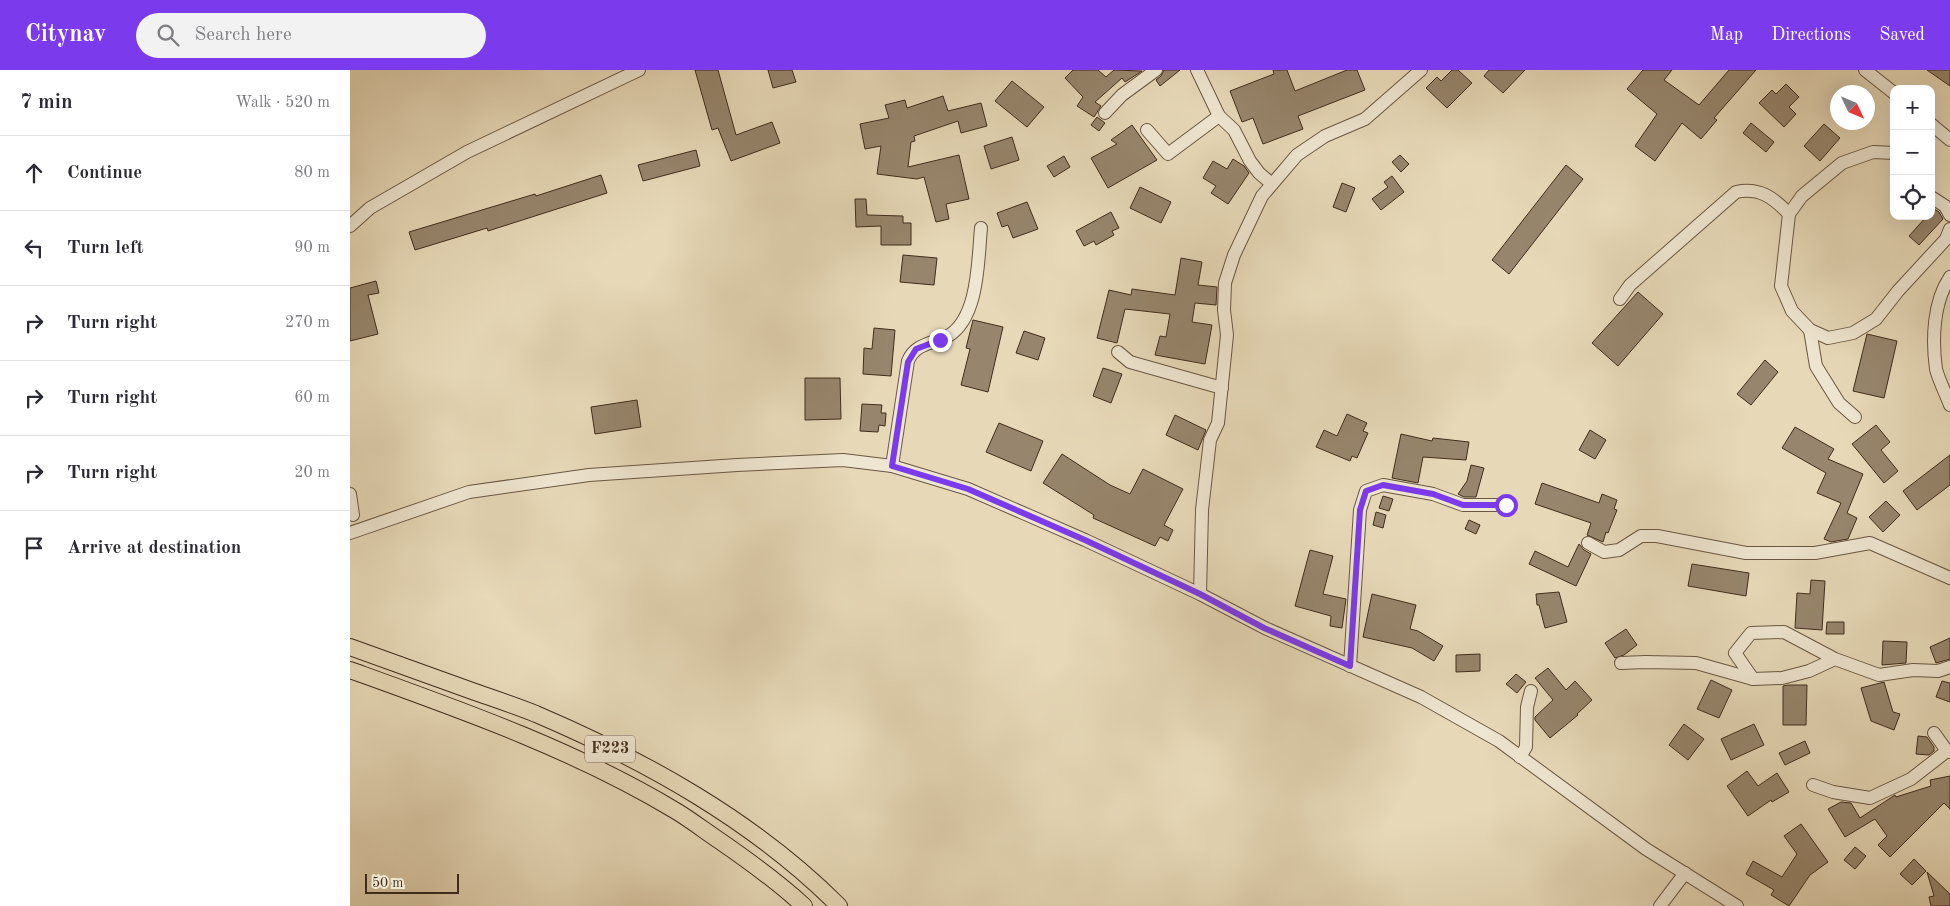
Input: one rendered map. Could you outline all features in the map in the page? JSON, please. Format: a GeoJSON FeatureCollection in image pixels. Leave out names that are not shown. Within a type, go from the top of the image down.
{"type":"FeatureCollection","features":[{"type":"Feature","properties":{"kind":"main road","name":"F223"},"geometry":{"type":"LineString","coordinates":[[350,647],[535,714],[619,753],[684,788],[742,824],[817,884],[839,906]]}},
{"type":"Feature","properties":{"kind":"main road","name":"F223"},"geometry":{"type":"LineString","coordinates":[[350,670],[440,702],[546,745],[610,775],[676,812],[739,854],[804,906]]}},
{"type":"Feature","properties":{"kind":"street"},"geometry":{"type":"LineString","coordinates":[[350,226],[370,208],[467,152],[639,70]]}},
{"type":"Feature","properties":{"kind":"street"},"geometry":{"type":"LineString","coordinates":[[1105,114],[1122,96],[1156,70]]}},
{"type":"Feature","properties":{"kind":"street"},"geometry":{"type":"LineString","coordinates":[[1197,70],[1219,116],[1234,130],[1250,161],[1259,173],[1272,184]]}},
{"type":"Feature","properties":{"kind":"street"},"geometry":{"type":"LineString","coordinates":[[1200,594],[1202,510],[1210,440],[1218,423],[1222,388],[1227,334],[1224,310],[1225,283],[1234,256],[1262,196],[1297,155],[1325,136],[1365,119],[1421,70]]}},
{"type":"Feature","properties":{"kind":"street"},"geometry":{"type":"LineString","coordinates":[[1865,70],[1890,91]]}},
{"type":"Feature","properties":{"kind":"street"},"geometry":{"type":"LineString","coordinates":[[1148,130],[1168,154],[1219,116]]}},
{"type":"Feature","properties":{"kind":"street"},"geometry":{"type":"LineString","coordinates":[[1935,127],[1950,140]]}},
{"type":"Feature","properties":{"kind":"street"},"geometry":{"type":"LineString","coordinates":[[1890,152],[1873,152],[1842,163],[1802,196],[1789,214],[1781,286],[1792,310],[1810,330],[1828,338],[1853,333],[1876,318],[1946,239],[1950,229]]}},
{"type":"Feature","properties":{"kind":"street"},"geometry":{"type":"LineString","coordinates":[[1620,299],[1630,285],[1736,192],[1750,190],[1766,195],[1779,203],[1789,214]]}},
{"type":"Feature","properties":{"kind":"street"},"geometry":{"type":"LineString","coordinates":[[1935,200],[1945,206],[1950,215]]}},
{"type":"Feature","properties":{"kind":"street"},"geometry":{"type":"LineString","coordinates":[[892,466],[908,362],[916,349],[949,336],[964,319],[974,294],[981,228]]}},
{"type":"Feature","properties":{"kind":"street"},"geometry":{"type":"LineString","coordinates":[[1950,278],[1946,283],[1939,306],[1933,334],[1937,370],[1950,406]]}},
{"type":"Feature","properties":{"kind":"street"},"geometry":{"type":"LineString","coordinates":[[1810,330],[1816,366],[1839,403],[1855,417]]}},
{"type":"Feature","properties":{"kind":"street"},"geometry":{"type":"LineString","coordinates":[[1118,352],[1130,362],[1222,388]]}},
{"type":"Feature","properties":{"kind":"street"},"geometry":{"type":"LineString","coordinates":[[350,494],[351,515],[355,532],[469,492],[589,476],[737,464],[843,460],[892,466],[968,489],[1085,540],[1200,594],[1264,628],[1421,697],[1499,741],[1646,849],[1737,906]]}},
{"type":"Feature","properties":{"kind":"street"},"geometry":{"type":"LineString","coordinates":[[1350,666],[1360,510],[1366,491],[1383,485],[1433,494],[1463,505],[1506,505]]}},
{"type":"Feature","properties":{"kind":"street"},"geometry":{"type":"LineString","coordinates":[[1588,543],[1604,552],[1619,550],[1641,536],[1657,536],[1746,553],[1815,553],[1870,544],[1950,578]]}},
{"type":"Feature","properties":{"kind":"street"},"geometry":{"type":"LineString","coordinates":[[1753,679],[1735,653],[1751,633],[1784,632],[1835,660],[1879,675],[1913,670],[1938,671],[1950,668]]}},
{"type":"Feature","properties":{"kind":"street"},"geometry":{"type":"LineString","coordinates":[[1621,663],[1696,663],[1753,679],[1782,678],[1835,660]]}},
{"type":"Feature","properties":{"kind":"street"},"geometry":{"type":"LineString","coordinates":[[1520,757],[1526,746],[1527,707],[1532,691]]}},
{"type":"Feature","properties":{"kind":"street"},"geometry":{"type":"LineString","coordinates":[[1813,784],[1833,792],[1870,798],[1911,779],[1948,751],[1934,733]]}},
{"type":"Feature","properties":{"kind":"street"},"geometry":{"type":"LineString","coordinates":[[1660,906],[1685,873]]}},
{"type":"Feature","properties":{"kind":"building"},"geometry":{"type":"Polygon","coordinates":[[[695,70],[718,70],[736,135],[772,122],[780,143],[731,161],[718,128],[712,130],[695,70]]]}},
{"type":"Feature","properties":{"kind":"building"},"geometry":{"type":"Polygon","coordinates":[[[768,70],[792,70],[796,82],[773,88],[768,70]]]}},
{"type":"Feature","properties":{"kind":"building"},"geometry":{"type":"Polygon","coordinates":[[[1073,70],[1098,70],[1106,77],[1114,70],[1142,71],[1125,82],[1122,78],[1095,102],[1101,106],[1094,117],[1077,106],[1083,97],[1065,78],[1073,70]]]}},
{"type":"Feature","properties":{"kind":"building"},"geometry":{"type":"Polygon","coordinates":[[[1164,70],[1180,70],[1160,86],[1156,80],[1164,70]]]}},
{"type":"Feature","properties":{"kind":"building"},"geometry":{"type":"Polygon","coordinates":[[[1273,70],[1287,70],[1295,91],[1347,70],[1357,70],[1365,90],[1298,116],[1303,129],[1263,144],[1253,118],[1242,122],[1230,91],[1274,74],[1273,70]]]}},
{"type":"Feature","properties":{"kind":"building"},"geometry":{"type":"Polygon","coordinates":[[[1452,70],[1458,70],[1472,83],[1447,108],[1426,88],[1437,77],[1441,81],[1452,70]]]}},
{"type":"Feature","properties":{"kind":"building"},"geometry":{"type":"Polygon","coordinates":[[[1489,70],[1525,70],[1503,93],[1484,76],[1489,70]]]}},
{"type":"Feature","properties":{"kind":"building"},"geometry":{"type":"Polygon","coordinates":[[[1643,70],[1672,70],[1664,80],[1699,105],[1729,70],[1756,70],[1714,118],[1717,120],[1701,139],[1682,123],[1655,161],[1635,146],[1657,114],[1627,89],[1643,70]]]}},
{"type":"Feature","properties":{"kind":"building"},"geometry":{"type":"Polygon","coordinates":[[[1927,70],[1950,70],[1950,86],[1927,70]]]}},
{"type":"Feature","properties":{"kind":"building"},"geometry":{"type":"Polygon","coordinates":[[[1012,81],[1044,107],[1027,127],[995,101],[1012,81]]]}},
{"type":"Feature","properties":{"kind":"building"},"geometry":{"type":"Polygon","coordinates":[[[1786,84],[1799,97],[1789,107],[1796,114],[1784,127],[1759,103],[1772,90],[1776,94],[1786,84]]]}},
{"type":"Feature","properties":{"kind":"building"},"geometry":{"type":"Polygon","coordinates":[[[943,96],[948,111],[981,103],[987,126],[961,133],[958,121],[914,136],[915,141],[911,142],[908,167],[959,155],[969,199],[946,204],[949,219],[936,222],[924,177],[917,179],[877,174],[881,146],[865,149],[860,124],[889,118],[885,105],[905,100],[907,108],[943,96]]]}},
{"type":"Feature","properties":{"kind":"building"},"geometry":{"type":"Polygon","coordinates":[[[1097,117],[1105,123],[1099,131],[1091,125],[1097,117]]]}},
{"type":"Feature","properties":{"kind":"building"},"geometry":{"type":"Polygon","coordinates":[[[1751,123],[1774,142],[1766,152],[1743,133],[1751,123]]]}},
{"type":"Feature","properties":{"kind":"building"},"geometry":{"type":"Polygon","coordinates":[[[1824,124],[1840,138],[1820,161],[1804,146],[1824,124]]]}},
{"type":"Feature","properties":{"kind":"building"},"geometry":{"type":"Polygon","coordinates":[[[1132,125],[1157,160],[1108,188],[1091,158],[1117,144],[1111,140],[1132,125]]]}},
{"type":"Feature","properties":{"kind":"building"},"geometry":{"type":"Polygon","coordinates":[[[1012,137],[1019,160],[991,169],[984,146],[1012,137]]]}},
{"type":"Feature","properties":{"kind":"building"},"geometry":{"type":"Polygon","coordinates":[[[696,150],[700,166],[643,181],[638,165],[696,150]]]}},
{"type":"Feature","properties":{"kind":"building"},"geometry":{"type":"Polygon","coordinates":[[[1400,155],[1409,164],[1401,172],[1392,162],[1400,155]]]}},
{"type":"Feature","properties":{"kind":"building"},"geometry":{"type":"Polygon","coordinates":[[[1064,156],[1070,167],[1054,177],[1047,166],[1064,156]]]}},
{"type":"Feature","properties":{"kind":"building"},"geometry":{"type":"Polygon","coordinates":[[[1233,159],[1244,166],[1249,173],[1228,204],[1211,193],[1216,186],[1203,178],[1213,161],[1227,169],[1233,159]]]}},
{"type":"Feature","properties":{"kind":"building"},"geometry":{"type":"Polygon","coordinates":[[[1566,165],[1583,179],[1509,274],[1492,260],[1566,165]]]}},
{"type":"Feature","properties":{"kind":"building"},"geometry":{"type":"Polygon","coordinates":[[[601,175],[607,193],[488,231],[487,228],[415,250],[409,232],[535,194],[536,196],[601,175]]]}},
{"type":"Feature","properties":{"kind":"building"},"geometry":{"type":"Polygon","coordinates":[[[1392,176],[1404,192],[1381,210],[1372,199],[1388,187],[1384,182],[1392,176]]]}},
{"type":"Feature","properties":{"kind":"building"},"geometry":{"type":"Polygon","coordinates":[[[1342,183],[1355,188],[1346,212],[1333,207],[1342,183]]]}},
{"type":"Feature","properties":{"kind":"building"},"geometry":{"type":"Polygon","coordinates":[[[1140,187],[1171,202],[1161,223],[1130,208],[1140,187]]]}},
{"type":"Feature","properties":{"kind":"building"},"geometry":{"type":"Polygon","coordinates":[[[855,199],[866,199],[867,215],[903,216],[903,223],[911,223],[911,245],[881,245],[881,226],[856,227],[855,199]]]}},
{"type":"Feature","properties":{"kind":"building"},"geometry":{"type":"Polygon","coordinates":[[[1027,202],[1038,229],[1013,238],[1008,225],[1002,227],[997,213],[1027,202]]]}},
{"type":"Feature","properties":{"kind":"building"},"geometry":{"type":"Polygon","coordinates":[[[1935,210],[1939,212],[1943,219],[1919,245],[1909,236],[1923,220],[1935,220],[1935,210]]]}},
{"type":"Feature","properties":{"kind":"building"},"geometry":{"type":"Polygon","coordinates":[[[1111,212],[1119,228],[1112,231],[1114,235],[1096,245],[1094,241],[1084,246],[1076,231],[1111,212]]]}},
{"type":"Feature","properties":{"kind":"building"},"geometry":{"type":"Polygon","coordinates":[[[903,255],[937,258],[934,285],[900,282],[903,255]]]}},
{"type":"Feature","properties":{"kind":"building"},"geometry":{"type":"Polygon","coordinates":[[[1181,258],[1202,262],[1198,285],[1217,287],[1216,305],[1195,303],[1192,322],[1212,325],[1205,364],[1155,355],[1160,336],[1166,337],[1170,314],[1125,309],[1117,343],[1097,338],[1109,290],[1131,295],[1132,289],[1175,295],[1181,258]]]}},
{"type":"Feature","properties":{"kind":"building"},"geometry":{"type":"Polygon","coordinates":[[[376,281],[379,293],[368,295],[378,334],[350,341],[350,288],[376,281]]]}},
{"type":"Feature","properties":{"kind":"building"},"geometry":{"type":"Polygon","coordinates":[[[1638,292],[1663,314],[1618,366],[1592,343],[1638,292]]]}},
{"type":"Feature","properties":{"kind":"building"},"geometry":{"type":"Polygon","coordinates":[[[973,320],[1003,327],[988,392],[961,385],[970,349],[966,348],[973,320]]]}},
{"type":"Feature","properties":{"kind":"building"},"geometry":{"type":"Polygon","coordinates":[[[874,328],[895,330],[891,376],[863,374],[864,348],[872,349],[874,328]]]}},
{"type":"Feature","properties":{"kind":"building"},"geometry":{"type":"Polygon","coordinates":[[[1024,331],[1045,338],[1038,360],[1016,353],[1024,331]]]}},
{"type":"Feature","properties":{"kind":"building"},"geometry":{"type":"Polygon","coordinates":[[[1867,334],[1897,341],[1884,398],[1853,391],[1867,334]]]}},
{"type":"Feature","properties":{"kind":"building"},"geometry":{"type":"Polygon","coordinates":[[[1765,360],[1778,372],[1751,405],[1737,394],[1765,360]]]}},
{"type":"Feature","properties":{"kind":"building"},"geometry":{"type":"Polygon","coordinates":[[[1103,368],[1122,374],[1111,403],[1093,396],[1103,368]]]}},
{"type":"Feature","properties":{"kind":"building"},"geometry":{"type":"Polygon","coordinates":[[[805,378],[840,378],[841,419],[805,420],[805,378]]]}},
{"type":"Feature","properties":{"kind":"building"},"geometry":{"type":"Polygon","coordinates":[[[637,400],[641,427],[595,434],[591,407],[637,400]]]}},
{"type":"Feature","properties":{"kind":"building"},"geometry":{"type":"Polygon","coordinates":[[[862,404],[882,405],[881,413],[886,413],[885,426],[879,425],[878,432],[860,431],[862,404]]]}},
{"type":"Feature","properties":{"kind":"building"},"geometry":{"type":"Polygon","coordinates":[[[1347,414],[1367,423],[1363,431],[1368,433],[1357,458],[1352,456],[1350,461],[1316,447],[1324,430],[1337,436],[1347,414]]]}},
{"type":"Feature","properties":{"kind":"building"},"geometry":{"type":"Polygon","coordinates":[[[1175,415],[1206,430],[1198,450],[1166,435],[1175,415]]]}},
{"type":"Feature","properties":{"kind":"building"},"geometry":{"type":"Polygon","coordinates":[[[999,423],[1043,441],[1031,471],[986,452],[999,423]]]}},
{"type":"Feature","properties":{"kind":"building"},"geometry":{"type":"Polygon","coordinates":[[[1876,425],[1890,442],[1881,450],[1898,471],[1884,483],[1852,444],[1876,425]]]}},
{"type":"Feature","properties":{"kind":"building"},"geometry":{"type":"Polygon","coordinates":[[[1795,427],[1834,449],[1828,459],[1863,474],[1847,513],[1857,518],[1848,539],[1831,542],[1824,539],[1841,503],[1817,493],[1826,473],[1782,448],[1795,427]]]}},
{"type":"Feature","properties":{"kind":"building"},"geometry":{"type":"Polygon","coordinates":[[[1590,430],[1606,440],[1595,459],[1579,450],[1590,430]]]}},
{"type":"Feature","properties":{"kind":"building"},"geometry":{"type":"Polygon","coordinates":[[[1401,434],[1432,441],[1433,438],[1469,442],[1466,460],[1423,457],[1418,483],[1392,478],[1401,434]]]}},
{"type":"Feature","properties":{"kind":"building"},"geometry":{"type":"Polygon","coordinates":[[[1062,454],[1110,485],[1130,494],[1143,469],[1183,489],[1164,525],[1173,530],[1168,541],[1160,537],[1155,546],[1093,518],[1094,515],[1043,483],[1062,454]]]}},
{"type":"Feature","properties":{"kind":"building"},"geometry":{"type":"Polygon","coordinates":[[[1950,455],[1950,485],[1917,510],[1903,491],[1950,455]]]}},
{"type":"Feature","properties":{"kind":"building"},"geometry":{"type":"Polygon","coordinates":[[[1471,465],[1484,468],[1476,497],[1464,497],[1458,494],[1467,481],[1471,465]]]}},
{"type":"Feature","properties":{"kind":"building"},"geometry":{"type":"Polygon","coordinates":[[[1542,483],[1599,503],[1602,494],[1617,500],[1614,509],[1617,510],[1603,542],[1587,535],[1591,523],[1535,504],[1542,483]]]}},
{"type":"Feature","properties":{"kind":"building"},"geometry":{"type":"Polygon","coordinates":[[[1383,496],[1393,499],[1389,511],[1379,508],[1383,496]]]}},
{"type":"Feature","properties":{"kind":"building"},"geometry":{"type":"Polygon","coordinates":[[[1886,501],[1900,515],[1883,532],[1869,517],[1886,501]]]}},
{"type":"Feature","properties":{"kind":"building"},"geometry":{"type":"Polygon","coordinates":[[[1376,512],[1386,515],[1383,528],[1373,525],[1376,512]]]}},
{"type":"Feature","properties":{"kind":"building"},"geometry":{"type":"Polygon","coordinates":[[[1469,520],[1480,525],[1476,534],[1465,529],[1469,520]]]}},
{"type":"Feature","properties":{"kind":"building"},"geometry":{"type":"Polygon","coordinates":[[[1579,544],[1591,554],[1576,586],[1529,564],[1535,551],[1568,567],[1579,544]]]}},
{"type":"Feature","properties":{"kind":"building"},"geometry":{"type":"Polygon","coordinates":[[[1310,550],[1333,556],[1323,594],[1346,599],[1342,628],[1330,626],[1331,616],[1295,606],[1310,550]]]}},
{"type":"Feature","properties":{"kind":"building"},"geometry":{"type":"Polygon","coordinates":[[[1692,564],[1749,573],[1746,596],[1688,586],[1692,564]]]}},
{"type":"Feature","properties":{"kind":"building"},"geometry":{"type":"Polygon","coordinates":[[[1811,580],[1825,581],[1822,630],[1795,628],[1797,593],[1810,594],[1811,580]]]}},
{"type":"Feature","properties":{"kind":"building"},"geometry":{"type":"Polygon","coordinates":[[[1559,592],[1567,622],[1545,628],[1539,605],[1537,605],[1536,594],[1559,592]]]}},
{"type":"Feature","properties":{"kind":"building"},"geometry":{"type":"Polygon","coordinates":[[[1372,594],[1416,605],[1410,629],[1418,631],[1443,646],[1434,661],[1412,648],[1363,637],[1372,594]]]}},
{"type":"Feature","properties":{"kind":"building"},"geometry":{"type":"Polygon","coordinates":[[[1827,622],[1844,622],[1844,634],[1826,634],[1827,622]]]}},
{"type":"Feature","properties":{"kind":"building"},"geometry":{"type":"Polygon","coordinates":[[[1626,629],[1637,645],[1624,655],[1615,658],[1605,643],[1626,629]]]}},
{"type":"Feature","properties":{"kind":"building"},"geometry":{"type":"Polygon","coordinates":[[[1950,638],[1950,659],[1936,663],[1930,647],[1950,638]]]}},
{"type":"Feature","properties":{"kind":"building"},"geometry":{"type":"Polygon","coordinates":[[[1883,641],[1907,642],[1906,663],[1882,665],[1883,641]]]}},
{"type":"Feature","properties":{"kind":"building"},"geometry":{"type":"Polygon","coordinates":[[[1480,654],[1480,671],[1456,672],[1456,655],[1480,654]]]}},
{"type":"Feature","properties":{"kind":"building"},"geometry":{"type":"Polygon","coordinates":[[[1548,668],[1566,690],[1575,681],[1592,700],[1578,715],[1550,738],[1535,720],[1535,717],[1553,700],[1535,678],[1548,668]]]}},
{"type":"Feature","properties":{"kind":"building"},"geometry":{"type":"Polygon","coordinates":[[[1516,674],[1526,682],[1517,693],[1506,684],[1516,674]]]}},
{"type":"Feature","properties":{"kind":"building"},"geometry":{"type":"Polygon","coordinates":[[[1711,680],[1732,690],[1719,718],[1697,709],[1711,680]]]}},
{"type":"Feature","properties":{"kind":"building"},"geometry":{"type":"Polygon","coordinates":[[[1942,681],[1950,683],[1950,702],[1936,697],[1942,681]]]}},
{"type":"Feature","properties":{"kind":"building"},"geometry":{"type":"Polygon","coordinates":[[[1884,682],[1893,712],[1900,714],[1894,730],[1871,721],[1861,688],[1884,682]]]}},
{"type":"Feature","properties":{"kind":"building"},"geometry":{"type":"Polygon","coordinates":[[[1807,685],[1806,725],[1783,725],[1783,686],[1807,685]]]}},
{"type":"Feature","properties":{"kind":"building"},"geometry":{"type":"Polygon","coordinates":[[[1684,724],[1704,739],[1688,760],[1669,745],[1684,724]]]}},
{"type":"Feature","properties":{"kind":"building"},"geometry":{"type":"Polygon","coordinates":[[[1754,724],[1764,745],[1731,760],[1721,739],[1754,724]]]}},
{"type":"Feature","properties":{"kind":"building"},"geometry":{"type":"Polygon","coordinates":[[[1918,736],[1927,737],[1934,747],[1934,751],[1929,755],[1916,754],[1918,736]]]}},
{"type":"Feature","properties":{"kind":"building"},"geometry":{"type":"Polygon","coordinates":[[[1805,741],[1810,753],[1785,765],[1779,753],[1805,741]]]}},
{"type":"Feature","properties":{"kind":"building"},"geometry":{"type":"Polygon","coordinates":[[[1747,771],[1758,786],[1777,773],[1789,792],[1772,802],[1771,800],[1748,816],[1727,786],[1747,771]]]}},
{"type":"Feature","properties":{"kind":"building"},"geometry":{"type":"Polygon","coordinates":[[[1950,776],[1950,809],[1944,803],[1890,857],[1878,845],[1887,836],[1875,819],[1845,837],[1828,809],[1841,802],[1851,803],[1860,818],[1895,795],[1896,797],[1931,786],[1930,780],[1950,776]]]}},
{"type":"Feature","properties":{"kind":"building"},"geometry":{"type":"Polygon","coordinates":[[[1801,824],[1828,862],[1810,875],[1789,906],[1771,895],[1774,890],[1746,874],[1753,861],[1782,877],[1797,854],[1784,836],[1801,824]]]}},
{"type":"Feature","properties":{"kind":"building"},"geometry":{"type":"Polygon","coordinates":[[[1855,847],[1866,856],[1855,869],[1844,860],[1855,847]]]}},
{"type":"Feature","properties":{"kind":"building"},"geometry":{"type":"Polygon","coordinates":[[[1914,859],[1926,871],[1912,885],[1900,874],[1914,859]]]}},
{"type":"Feature","properties":{"kind":"building"},"geometry":{"type":"Polygon","coordinates":[[[1927,872],[1950,894],[1950,906],[1931,906],[1929,897],[1934,896],[1927,872]]]}},
{"type":"Feature","properties":{"kind":"route"},"geometry":{"type":"LineString","coordinates":[[940,340],[916,349],[908,362],[892,466],[968,489],[1085,540],[1200,594],[1264,628],[1350,666],[1360,510],[1366,491],[1383,485],[1433,494],[1463,505],[1506,505]]}}]}
